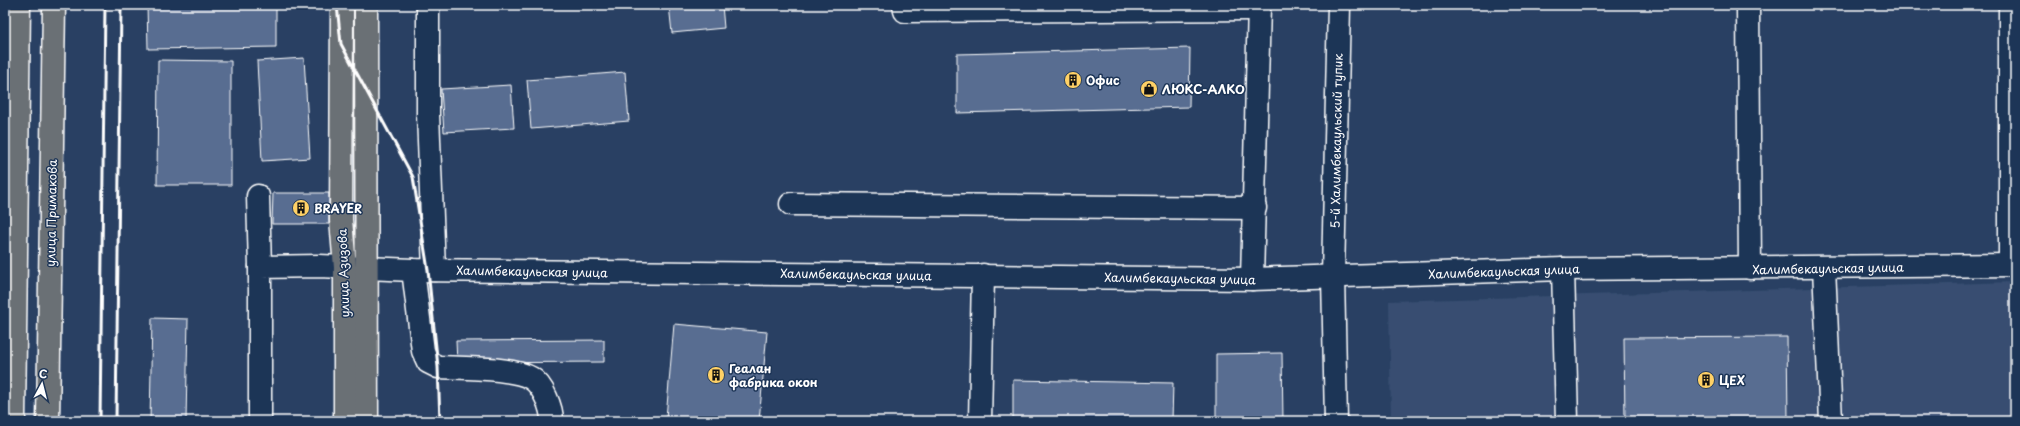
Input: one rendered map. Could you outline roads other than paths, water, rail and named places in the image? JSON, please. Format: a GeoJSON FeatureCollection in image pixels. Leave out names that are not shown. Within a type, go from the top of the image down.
{"type":"FeatureCollection","features":[{"type":"Feature","properties":{"kind":"main road"},"geometry":{"type":"LineString","coordinates":[[14,421],[19,5]]}},
{"type":"Feature","properties":{"kind":"main road","name":"улица Примакова"},"geometry":{"type":"LineString","coordinates":[[48,421],[54,5]]}},
{"type":"Feature","properties":{"kind":"main road","name":"улица Азизова"},"geometry":{"type":"LineString","coordinates":[[342,5],[341,220],[345,267],[346,421]]}},
{"type":"Feature","properties":{"kind":"main road","name":"улица Азизова"},"geometry":{"type":"LineString","coordinates":[[366,5],[367,421]]}},
{"type":"Feature","properties":{"kind":"street"},"geometry":{"type":"LineString","coordinates":[[428,5],[428,114],[434,270]]}},
{"type":"Feature","properties":{"kind":"street"},"geometry":{"type":"LineString","coordinates":[[904,5],[905,11],[1259,7],[1252,279]]}},
{"type":"Feature","properties":{"kind":"street","name":"5-й Халимбекаульский тупик"},"geometry":{"type":"LineString","coordinates":[[1336,421],[1333,276],[1339,5]]}},
{"type":"Feature","properties":{"kind":"street"},"geometry":{"type":"LineString","coordinates":[[1748,5],[1750,268]]}},
{"type":"Feature","properties":{"kind":"street"},"geometry":{"type":"LineString","coordinates":[[2010,5],[2012,265]]}},
{"type":"Feature","properties":{"kind":"street"},"geometry":{"type":"LineString","coordinates":[[258,196],[260,267],[260,421]]}},
{"type":"Feature","properties":{"kind":"street"},"geometry":{"type":"LineString","coordinates":[[791,204],[1255,208]]}},
{"type":"Feature","properties":{"kind":"street","name":"Халимбекаульская улица"},"geometry":{"type":"LineString","coordinates":[[260,267],[1252,279],[1563,269],[1824,268],[2012,265]]}},
{"type":"Feature","properties":{"kind":"street"},"geometry":{"type":"LineString","coordinates":[[1824,268],[1831,421]]}},
{"type":"Feature","properties":{"kind":"street"},"geometry":{"type":"LineString","coordinates":[[1563,269],[1567,421]]}},
{"type":"Feature","properties":{"kind":"street"},"geometry":{"type":"LineString","coordinates":[[413,270],[423,351],[428,362],[438,367],[515,372],[531,378],[542,391],[552,414],[552,421]]}},
{"type":"Feature","properties":{"kind":"street"},"geometry":{"type":"LineString","coordinates":[[980,421],[983,275]]}},
{"type":"Feature","properties":{"kind":"railway"},"geometry":{"type":"LineString","coordinates":[[100,421],[105,5]]}},
{"type":"Feature","properties":{"kind":"railway"},"geometry":{"type":"LineString","coordinates":[[116,421],[121,5]]}},
{"type":"Feature","properties":{"kind":"railway"},"geometry":{"type":"LineString","coordinates":[[337,5],[341,44],[413,177],[428,270],[438,367],[440,421]]}},
{"type":"Feature","properties":{"kind":"place","name":"Офис"},"geometry":{"type":"Point","coordinates":[1073,80]}},
{"type":"Feature","properties":{"kind":"place","name":"ЛЮКС-АЛКО"},"geometry":{"type":"Point","coordinates":[1149,89]}},
{"type":"Feature","properties":{"kind":"place","name":"BRAYER"},"geometry":{"type":"Point","coordinates":[301,208]}},
{"type":"Feature","properties":{"kind":"place","name":"Геалан фабрика окон"},"geometry":{"type":"Point","coordinates":[716,375]}},
{"type":"Feature","properties":{"kind":"place","name":"ЦЕХ"},"geometry":{"type":"Point","coordinates":[1706,380]}}]}
